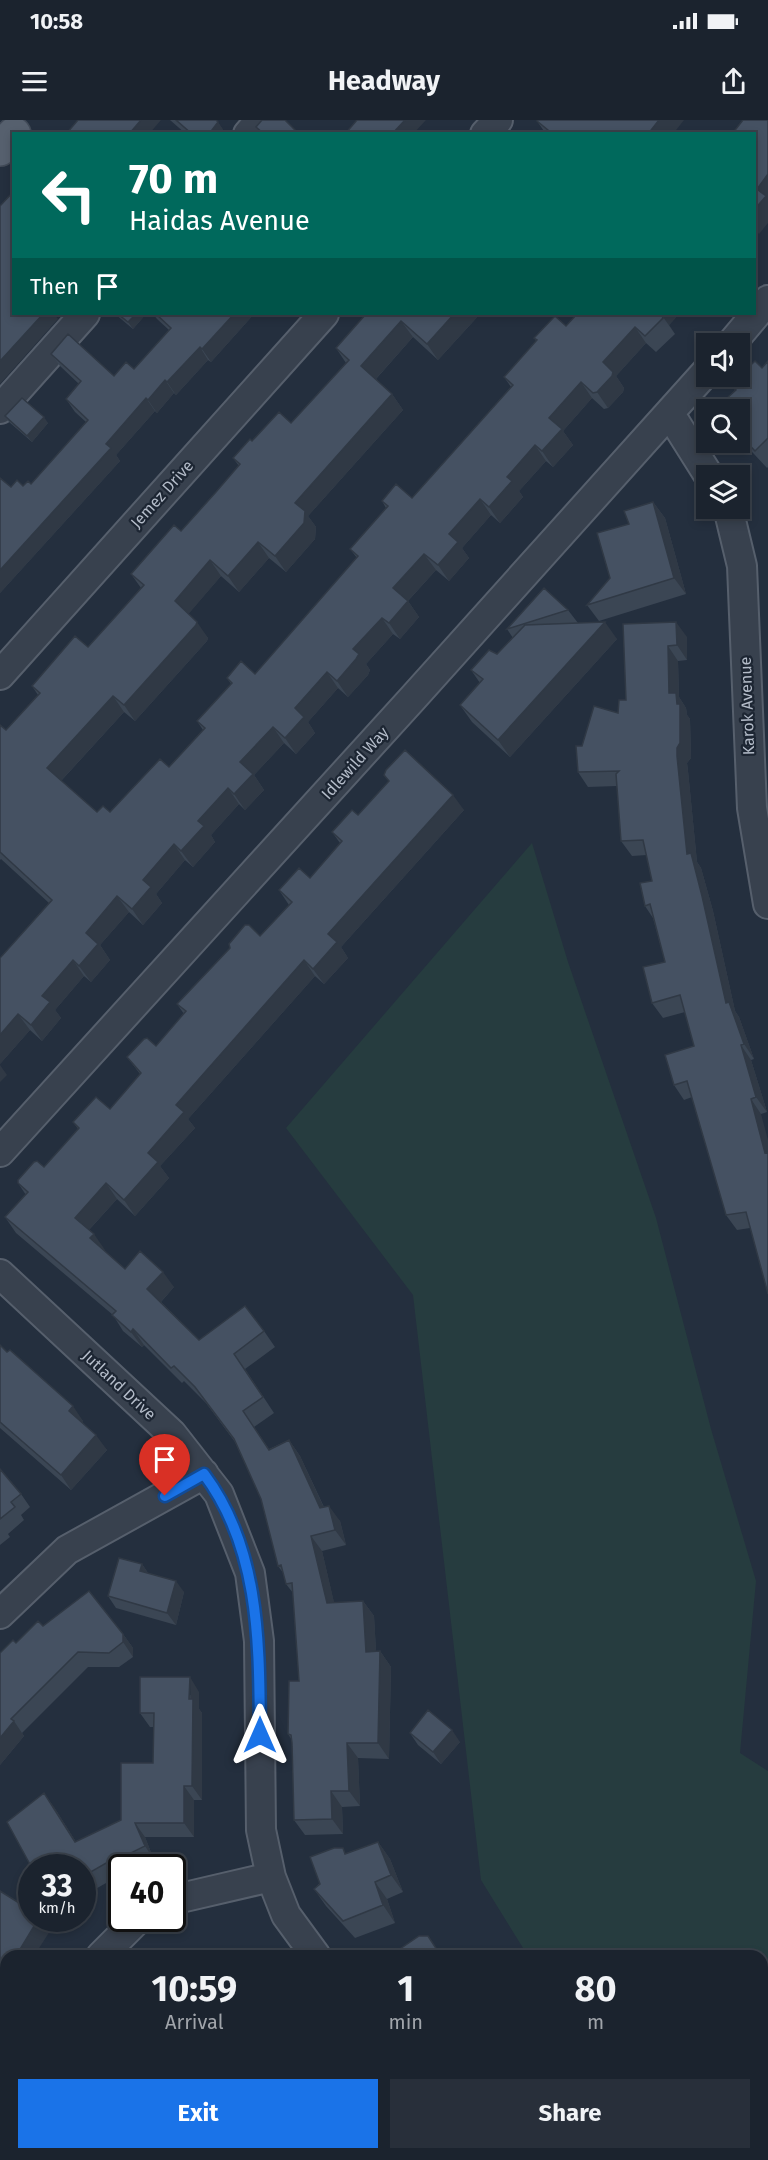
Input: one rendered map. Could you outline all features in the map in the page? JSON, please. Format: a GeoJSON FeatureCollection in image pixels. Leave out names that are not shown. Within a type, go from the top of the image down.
{"type":"FeatureCollection","features":[{"type":"Feature","properties":{"kind":"main road"},"geometry":{"type":"LineString","coordinates":[[16,132],[26,120]]}},
{"type":"Feature","properties":{"kind":"main road"},"geometry":{"type":"LineString","coordinates":[[0,149],[12,136]]}},
{"type":"Feature","properties":{"kind":"street"},"geometry":{"type":"LineString","coordinates":[[250,132],[260,120]]}},
{"type":"Feature","properties":{"kind":"street"},"geometry":{"type":"LineString","coordinates":[[487,132],[498,120]]}},
{"type":"Feature","properties":{"kind":"street"},"geometry":{"type":"LineString","coordinates":[[756,314],[768,300]]}},
{"type":"Feature","properties":{"kind":"street"},"geometry":{"type":"LineString","coordinates":[[0,409],[84,315]]}},
{"type":"Feature","properties":{"kind":"street","name":"Jemez Drive"},"geometry":{"type":"LineString","coordinates":[[0,675],[323,315]]}},
{"type":"Feature","properties":{"kind":"street"},"geometry":{"type":"LineString","coordinates":[[740,333],[755,315]]}},
{"type":"Feature","properties":{"kind":"street","name":"Idlewild Way"},"geometry":{"type":"LineString","coordinates":[[0,1152],[696,384]]}},
{"type":"Feature","properties":{"kind":"street"},"geometry":{"type":"LineString","coordinates":[[670,414],[702,465]]}},
{"type":"Feature","properties":{"kind":"street","name":"Karok Avenue"},"geometry":{"type":"LineString","coordinates":[[730,519],[741,566],[752,808],[768,904]]}},
{"type":"Feature","properties":{"kind":"street","name":"Jutland Drive"},"geometry":{"type":"LineString","coordinates":[[0,1274],[172,1434],[219,1494],[250,1573],[259,1641],[261,1830],[271,1877],[286,1915],[312,1950]]}},
{"type":"Feature","properties":{"kind":"street"},"geometry":{"type":"LineString","coordinates":[[0,1614],[67,1550],[204,1474]]}},
{"type":"Feature","properties":{"kind":"street"},"geometry":{"type":"LineString","coordinates":[[186,1897],[271,1877]]}},
{"type":"Feature","properties":{"kind":"street"},"geometry":{"type":"LineString","coordinates":[[107,1950],[125,1932]]}},
{"type":"Feature","properties":{"kind":"green space"},"geometry":{"type":"Polygon","coordinates":[[[532,843],[568,962],[656,1218],[711,1429],[756,1581],[740,1753],[768,1771],[768,1950],[524,1950],[481,1880],[413,1295],[286,1128],[532,843]]]}},
{"type":"Feature","properties":{"kind":"building"},"geometry":{"type":"Polygon","coordinates":[[[78,120],[141,120],[131,132],[68,132],[78,120]]]}},
{"type":"Feature","properties":{"kind":"building"},"geometry":{"type":"Polygon","coordinates":[[[176,120],[216,120],[218,122],[210,132],[190,132],[176,120]]]}},
{"type":"Feature","properties":{"kind":"building"},"geometry":{"type":"Polygon","coordinates":[[[262,120],[285,120],[297,132],[262,132],[256,127],[262,120]]]}},
{"type":"Feature","properties":{"kind":"building"},"geometry":{"type":"Polygon","coordinates":[[[357,120],[405,120],[394,132],[347,132],[357,120]]]}},
{"type":"Feature","properties":{"kind":"building"},"geometry":{"type":"Polygon","coordinates":[[[659,120],[650,132],[548,132],[537,121],[659,120]]]}},
{"type":"Feature","properties":{"kind":"building"},"geometry":{"type":"Polygon","coordinates":[[[743,120],[768,120],[768,174],[757,189],[766,196],[756,208],[756,132],[734,132],[743,120]]]}},
{"type":"Feature","properties":{"kind":"building"},"geometry":{"type":"Polygon","coordinates":[[[12,193],[12,315],[42,315],[0,361],[0,206],[12,193]]]}},
{"type":"Feature","properties":{"kind":"building"},"geometry":{"type":"Polygon","coordinates":[[[119,315],[135,315],[128,322],[119,315]]]}},
{"type":"Feature","properties":{"kind":"building"},"geometry":{"type":"Polygon","coordinates":[[[157,315],[233,315],[202,349],[200,347],[167,382],[165,380],[148,400],[146,398],[106,444],[111,448],[0,570],[0,478],[11,487],[17,480],[23,486],[28,481],[31,484],[88,420],[66,399],[81,381],[51,354],[68,334],[114,376],[126,362],[134,369],[171,328],[157,315]]]}},
{"type":"Feature","properties":{"kind":"building"},"geometry":{"type":"Polygon","coordinates":[[[365,315],[453,315],[427,344],[401,321],[361,366],[392,394],[295,503],[305,511],[304,523],[275,556],[258,542],[228,576],[210,560],[175,601],[197,622],[196,625],[124,705],[113,696],[47,768],[97,812],[103,806],[110,812],[160,759],[169,767],[205,728],[197,721],[232,683],[227,678],[241,661],[255,674],[358,556],[350,549],[388,506],[382,501],[396,484],[412,498],[513,385],[504,377],[537,340],[534,338],[555,316],[566,326],[576,315],[662,315],[663,318],[645,336],[635,327],[603,362],[613,372],[597,392],[593,393],[581,382],[549,418],[562,429],[542,451],[535,445],[507,477],[512,481],[489,507],[480,499],[449,534],[458,542],[438,565],[424,554],[393,588],[408,601],[389,623],[382,618],[353,649],[359,654],[337,681],[327,672],[295,708],[304,717],[285,738],[273,727],[240,762],[253,774],[234,794],[228,788],[198,821],[204,826],[181,851],[174,844],[143,880],[151,887],[132,909],[117,896],[86,933],[98,944],[79,966],[73,960],[42,996],[50,1002],[31,1025],[18,1014],[0,1035],[0,958],[52,900],[0,852],[0,725],[6,730],[40,693],[32,686],[75,636],[88,647],[144,585],[131,574],[174,525],[181,531],[216,492],[240,464],[233,458],[250,439],[252,441],[279,412],[291,423],[349,360],[336,348],[365,315]]]}},
{"type":"Feature","properties":{"kind":"building"},"geometry":{"type":"Polygon","coordinates":[[[755,361],[762,368],[768,361],[768,438],[755,451],[750,446],[750,399],[726,399],[736,390],[734,387],[750,387],[750,366],[755,361]]]}},
{"type":"Feature","properties":{"kind":"building"},"geometry":{"type":"Polygon","coordinates":[[[22,398],[44,417],[27,436],[5,416],[22,398]]]}},
{"type":"Feature","properties":{"kind":"building"},"geometry":{"type":"Polygon","coordinates":[[[653,502],[674,578],[587,605],[610,578],[597,533],[629,524],[624,511],[653,502]]]}},
{"type":"Feature","properties":{"kind":"building"},"geometry":{"type":"Polygon","coordinates":[[[544,588],[568,610],[507,629],[544,588]]]}},
{"type":"Feature","properties":{"kind":"building"},"geometry":{"type":"Polygon","coordinates":[[[605,622],[498,740],[460,705],[483,679],[471,670],[489,650],[497,654],[525,625],[605,622]]]}},
{"type":"Feature","properties":{"kind":"building"},"geometry":{"type":"Polygon","coordinates":[[[676,622],[677,645],[668,646],[669,693],[676,693],[677,704],[680,704],[680,743],[677,756],[687,854],[691,853],[726,1003],[729,1002],[744,1044],[741,1045],[756,1097],[751,1099],[765,1153],[768,1152],[768,1294],[746,1212],[726,1215],[687,1081],[674,1085],[665,1055],[694,1046],[680,995],[652,1003],[643,967],[665,962],[650,904],[645,906],[640,883],[652,881],[643,840],[621,841],[616,774],[619,771],[578,772],[576,746],[582,746],[594,706],[618,713],[619,700],[626,700],[623,624],[676,622]]]}},
{"type":"Feature","properties":{"kind":"building"},"geometry":{"type":"Polygon","coordinates":[[[405,750],[453,795],[328,934],[337,942],[313,969],[304,960],[176,1105],[184,1112],[148,1153],[158,1162],[124,1200],[106,1183],[75,1218],[94,1234],[90,1238],[125,1269],[140,1251],[163,1272],[147,1289],[199,1340],[245,1306],[264,1331],[234,1354],[263,1397],[243,1411],[269,1450],[289,1440],[320,1508],[329,1506],[335,1530],[311,1536],[327,1603],[363,1601],[366,1652],[380,1651],[378,1743],[347,1743],[349,1791],[331,1791],[332,1819],[294,1820],[292,1743],[291,1735],[288,1734],[289,1681],[299,1681],[292,1583],[286,1584],[281,1565],[278,1566],[261,1499],[234,1439],[195,1387],[174,1366],[171,1368],[133,1329],[131,1332],[112,1315],[116,1311],[5,1217],[28,1192],[18,1183],[18,1180],[34,1162],[37,1161],[44,1167],[79,1128],[73,1122],[96,1097],[110,1109],[141,1073],[127,1057],[144,1039],[147,1038],[156,1046],[186,1011],[177,1004],[230,948],[229,944],[245,925],[249,925],[260,936],[292,902],[279,890],[299,868],[310,878],[342,841],[332,832],[352,810],[358,815],[389,781],[384,775],[386,770],[405,750]]]}},
{"type":"Feature","properties":{"kind":"building"},"geometry":{"type":"Polygon","coordinates":[[[0,1345],[7,1352],[10,1350],[73,1406],[69,1411],[96,1435],[61,1475],[0,1422],[0,1345]]]}},
{"type":"Feature","properties":{"kind":"building"},"geometry":{"type":"Polygon","coordinates":[[[0,1469],[21,1494],[11,1502],[15,1507],[0,1519],[0,1469]]]}},
{"type":"Feature","properties":{"kind":"building"},"geometry":{"type":"Polygon","coordinates":[[[119,1558],[142,1564],[140,1571],[176,1581],[167,1613],[108,1596],[119,1558]]]}},
{"type":"Feature","properties":{"kind":"building"},"geometry":{"type":"Polygon","coordinates":[[[89,1591],[123,1634],[123,1642],[109,1653],[78,1652],[11,1719],[14,1721],[0,1738],[0,1653],[13,1640],[16,1643],[38,1621],[43,1626],[89,1591]]]}},
{"type":"Feature","properties":{"kind":"building"},"geometry":{"type":"Polygon","coordinates":[[[140,1677],[190,1677],[189,1699],[193,1699],[192,1786],[184,1786],[184,1823],[135,1823],[145,1846],[129,1854],[108,1854],[108,1862],[96,1869],[96,1854],[24,1854],[7,1822],[44,1793],[75,1842],[121,1820],[121,1763],[153,1763],[154,1713],[140,1713],[140,1677]]]}},
{"type":"Feature","properties":{"kind":"building"},"geometry":{"type":"Polygon","coordinates":[[[428,1710],[452,1730],[433,1752],[410,1733],[428,1710]]]}},
{"type":"Feature","properties":{"kind":"building"},"geometry":{"type":"Polygon","coordinates":[[[378,1842],[391,1875],[375,1882],[383,1905],[343,1921],[314,1889],[320,1884],[310,1857],[334,1848],[343,1848],[345,1854],[378,1842]]]}},
{"type":"Feature","properties":{"kind":"building"},"geometry":{"type":"Polygon","coordinates":[[[0,1891],[18,1902],[18,1932],[31,1932],[20,1950],[0,1950],[0,1891]]]}},
{"type":"Feature","properties":{"kind":"building"},"geometry":{"type":"Polygon","coordinates":[[[419,1936],[428,1936],[437,1950],[398,1950],[419,1936]]]}},
{"type":"Feature","properties":{"kind":"route"},"geometry":{"type":"LineString","coordinates":[[165,1496],[204,1474],[219,1494],[227,1514],[250,1573],[259,1641],[260,1735]]}}]}
